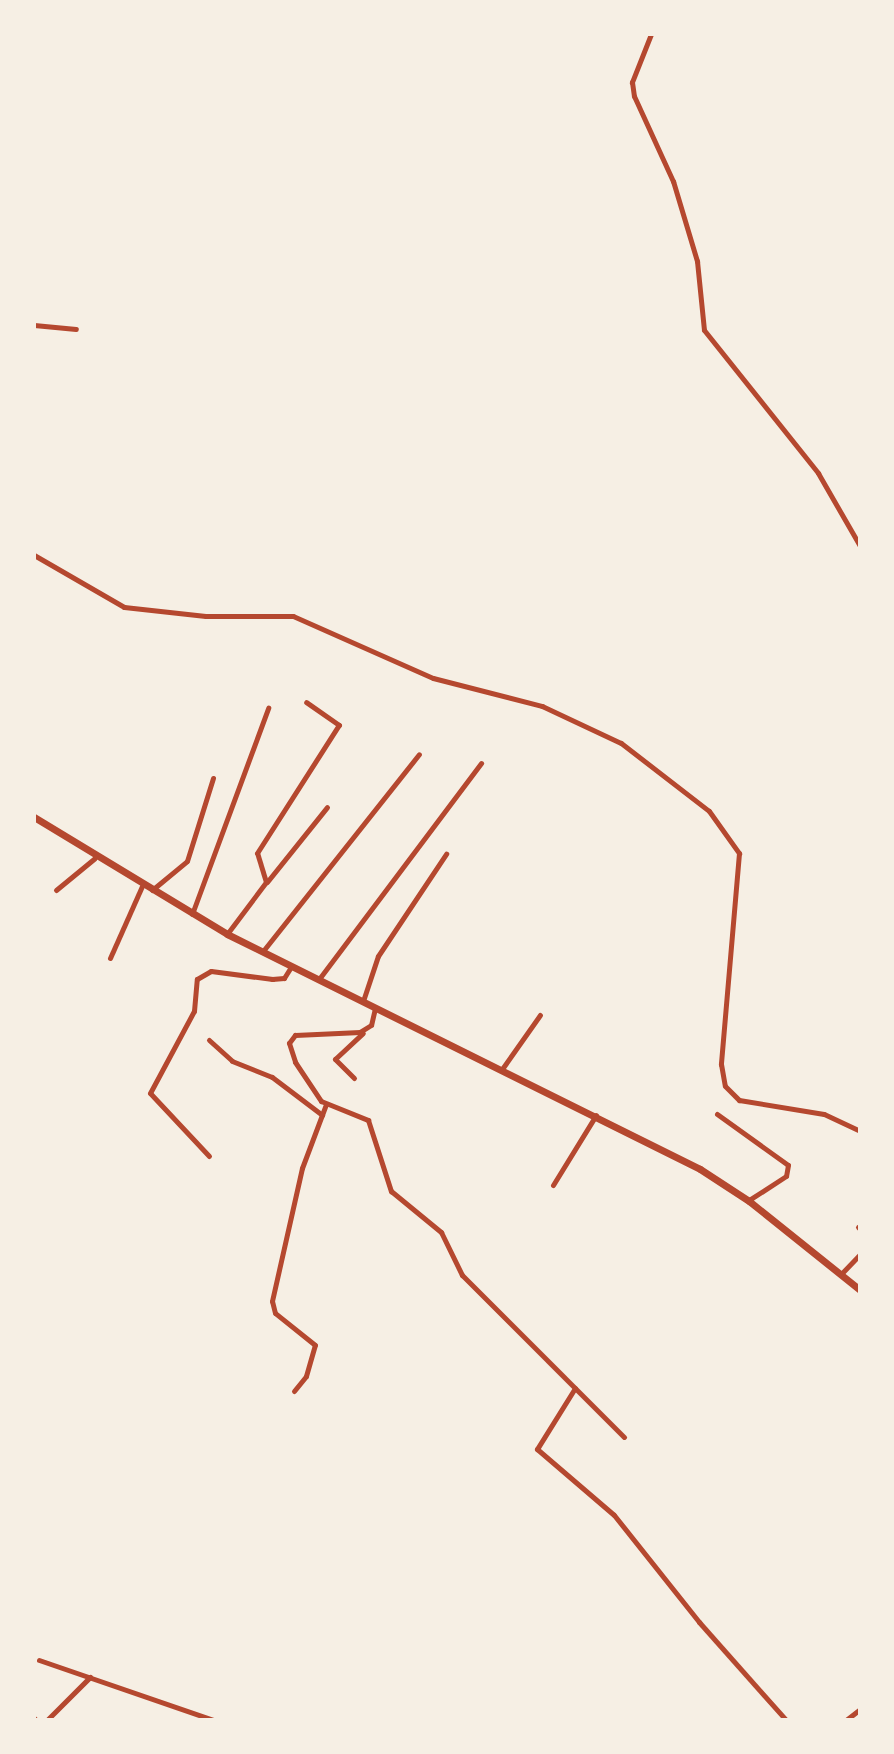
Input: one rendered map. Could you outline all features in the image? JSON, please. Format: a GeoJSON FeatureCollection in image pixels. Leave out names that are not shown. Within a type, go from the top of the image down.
{"type":"FeatureCollection","features":[{"type":"Feature","properties":{"kind":"main road"},"geometry":{"type":"LineString","coordinates":[[34,817],[95,858],[227,934],[597,1114],[749,1201],[860,1290]]}},
{"type":"Feature","properties":{"kind":"street"},"geometry":{"type":"LineString","coordinates":[[651,34],[636,67],[634,96],[673,181],[689,232],[704,330],[818,473],[860,546]]}},
{"type":"Feature","properties":{"kind":"street"},"geometry":{"type":"LineString","coordinates":[[34,325],[76,329]]}},
{"type":"Feature","properties":{"kind":"street"},"geometry":{"type":"LineString","coordinates":[[34,555],[124,607],[206,616],[293,616],[433,678],[542,706],[621,743],[709,811],[739,853],[721,1064],[725,1086],[739,1100],[824,1114],[860,1131]]}},
{"type":"Feature","properties":{"kind":"street"},"geometry":{"type":"LineString","coordinates":[[266,882],[257,853],[339,725],[306,702]]}},
{"type":"Feature","properties":{"kind":"street"},"geometry":{"type":"LineString","coordinates":[[192,914],[268,708]]}},
{"type":"Feature","properties":{"kind":"street"},"geometry":{"type":"LineString","coordinates":[[262,952],[419,754]]}},
{"type":"Feature","properties":{"kind":"street"},"geometry":{"type":"LineString","coordinates":[[318,980],[481,763]]}},
{"type":"Feature","properties":{"kind":"street"},"geometry":{"type":"LineString","coordinates":[[151,891],[187,861],[213,778]]}},
{"type":"Feature","properties":{"kind":"street"},"geometry":{"type":"LineString","coordinates":[[227,934],[327,807]]}},
{"type":"Feature","properties":{"kind":"street"},"geometry":{"type":"LineString","coordinates":[[363,1002],[378,956],[446,854]]}},
{"type":"Feature","properties":{"kind":"street"},"geometry":{"type":"LineString","coordinates":[[56,890],[95,858]]}},
{"type":"Feature","properties":{"kind":"street"},"geometry":{"type":"LineString","coordinates":[[110,958],[142,886]]}},
{"type":"Feature","properties":{"kind":"street"},"geometry":{"type":"LineString","coordinates":[[209,1156],[150,1093],[194,1011],[197,979],[211,971],[284,978],[291,967]]}},
{"type":"Feature","properties":{"kind":"street"},"geometry":{"type":"LineString","coordinates":[[354,1078],[335,1059],[366,1030],[375,1008]]}},
{"type":"Feature","properties":{"kind":"street"},"geometry":{"type":"LineString","coordinates":[[502,1069],[540,1015]]}},
{"type":"Feature","properties":{"kind":"street"},"geometry":{"type":"LineString","coordinates":[[366,1030],[346,1037],[295,1035],[289,1043],[295,1062],[326,1104],[368,1120],[391,1191],[441,1232],[462,1275],[624,1437]]}},
{"type":"Feature","properties":{"kind":"street"},"geometry":{"type":"LineString","coordinates":[[209,1040],[232,1061],[272,1077],[322,1115]]}},
{"type":"Feature","properties":{"kind":"street"},"geometry":{"type":"LineString","coordinates":[[294,1391],[306,1376],[315,1345],[275,1313],[272,1301],[302,1168],[326,1104]]}},
{"type":"Feature","properties":{"kind":"street"},"geometry":{"type":"LineString","coordinates":[[553,1185],[597,1114]]}},
{"type":"Feature","properties":{"kind":"street"},"geometry":{"type":"LineString","coordinates":[[717,1114],[788,1165],[786,1176],[749,1201]]}},
{"type":"Feature","properties":{"kind":"street"},"geometry":{"type":"LineString","coordinates":[[840,1275],[860,1254]]}},
{"type":"Feature","properties":{"kind":"street"},"geometry":{"type":"LineString","coordinates":[[575,1388],[537,1449],[614,1515],[699,1622],[786,1720]]}},
{"type":"Feature","properties":{"kind":"street"},"geometry":{"type":"LineString","coordinates":[[39,1660],[213,1720]]}},
{"type":"Feature","properties":{"kind":"street"},"geometry":{"type":"LineString","coordinates":[[47,1720],[90,1677]]}},
{"type":"Feature","properties":{"kind":"street"},"geometry":{"type":"LineString","coordinates":[[846,1720],[860,1709]]}}]}
